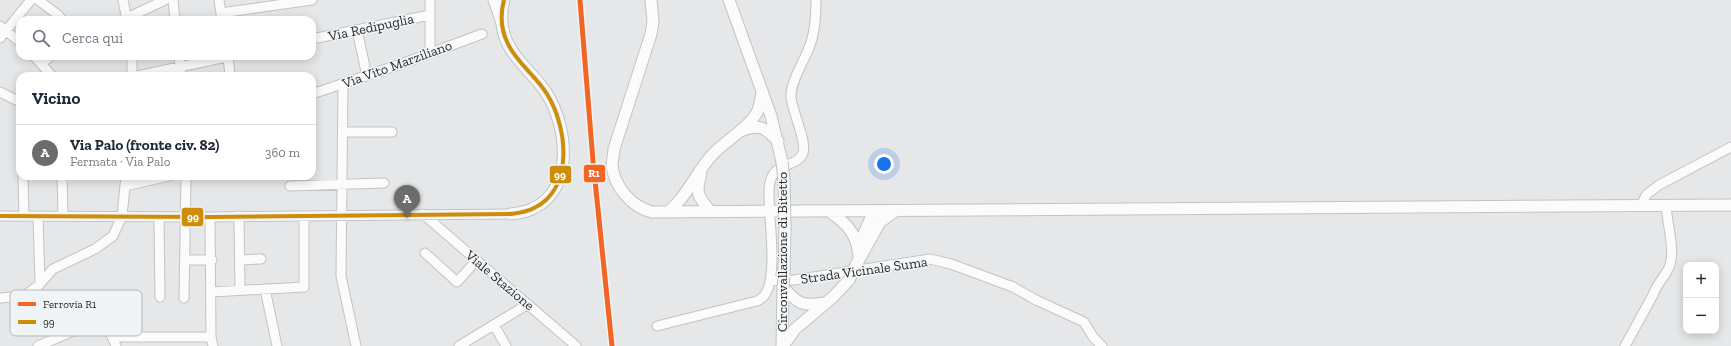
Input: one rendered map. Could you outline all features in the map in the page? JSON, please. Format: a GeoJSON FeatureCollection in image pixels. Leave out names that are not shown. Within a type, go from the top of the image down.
{"type":"FeatureCollection","features":[{"type":"Feature","properties":{"kind":"main road"},"geometry":{"type":"LineString","coordinates":[[504,0],[502,26],[508,45],[547,93],[555,108],[563,144],[560,175],[554,189],[546,200],[535,208],[511,214]]}},
{"type":"Feature","properties":{"kind":"main road"},"geometry":{"type":"LineString","coordinates":[[651,0],[654,22],[614,149],[612,164],[617,181],[634,204],[647,211],[830,212],[1731,205]]}},
{"type":"Feature","properties":{"kind":"main road","name":"Circonvallazione di Bitetto"},"geometry":{"type":"LineString","coordinates":[[728,0],[762,90],[778,141],[782,162],[785,225],[782,346]]}},
{"type":"Feature","properties":{"kind":"main road"},"geometry":{"type":"LineString","coordinates":[[668,212],[681,199],[703,167],[721,147],[756,115],[761,100],[762,90]]}},
{"type":"Feature","properties":{"kind":"main road"},"geometry":{"type":"LineString","coordinates":[[739,132],[756,127],[763,128],[770,132],[778,141]]}},
{"type":"Feature","properties":{"kind":"main road"},"geometry":{"type":"LineString","coordinates":[[686,212],[697,191],[703,167]]}},
{"type":"Feature","properties":{"kind":"main road"},"geometry":{"type":"LineString","coordinates":[[697,191],[701,200],[711,212]]}},
{"type":"Feature","properties":{"kind":"main road"},"geometry":{"type":"LineString","coordinates":[[681,199],[686,212]]}},
{"type":"Feature","properties":{"kind":"main road"},"geometry":{"type":"LineString","coordinates":[[874,211],[880,222]]}},
{"type":"Feature","properties":{"kind":"main road"},"geometry":{"type":"LineString","coordinates":[[857,262],[858,247],[874,211]]}},
{"type":"Feature","properties":{"kind":"main road"},"geometry":{"type":"LineString","coordinates":[[782,346],[795,329],[818,310],[824,303],[833,297],[849,280],[857,262],[880,222],[895,211]]}},
{"type":"Feature","properties":{"kind":"main road"},"geometry":{"type":"LineString","coordinates":[[830,212],[840,218],[850,229],[858,247]]}},
{"type":"Feature","properties":{"kind":"main road"},"geometry":{"type":"LineString","coordinates":[[783,282],[799,302],[806,305],[824,303]]}},
{"type":"Feature","properties":{"kind":"street"},"geometry":{"type":"LineString","coordinates":[[16,16],[31,0]]}},
{"type":"Feature","properties":{"kind":"street"},"geometry":{"type":"LineString","coordinates":[[38,0],[57,16]]}},
{"type":"Feature","properties":{"kind":"street"},"geometry":{"type":"LineString","coordinates":[[123,0],[126,16]]}},
{"type":"Feature","properties":{"kind":"street"},"geometry":{"type":"LineString","coordinates":[[133,16],[165,0]]}},
{"type":"Feature","properties":{"kind":"street"},"geometry":{"type":"LineString","coordinates":[[172,0],[174,16]]}},
{"type":"Feature","properties":{"kind":"street"},"geometry":{"type":"LineString","coordinates":[[219,0],[222,16],[312,0]]}},
{"type":"Feature","properties":{"kind":"street"},"geometry":{"type":"LineString","coordinates":[[430,0],[430,53]]}},
{"type":"Feature","properties":{"kind":"street"},"geometry":{"type":"LineString","coordinates":[[493,0],[502,26]]}},
{"type":"Feature","properties":{"kind":"street"},"geometry":{"type":"LineString","coordinates":[[657,326],[757,301],[767,293],[770,282],[770,177],[776,170],[797,160],[803,155],[803,141],[791,96],[792,87],[811,43],[816,0]]}},
{"type":"Feature","properties":{"kind":"street","name":"Via Redipuglia"},"geometry":{"type":"LineString","coordinates":[[316,38],[430,15]]}},
{"type":"Feature","properties":{"kind":"street"},"geometry":{"type":"LineString","coordinates":[[16,17],[2,32],[16,40]]}},
{"type":"Feature","properties":{"kind":"street"},"geometry":{"type":"LineString","coordinates":[[357,30],[367,76]]}},
{"type":"Feature","properties":{"kind":"street","name":"Via Vito Marziliano"},"geometry":{"type":"LineString","coordinates":[[316,93],[367,76],[482,34]]}},
{"type":"Feature","properties":{"kind":"street"},"geometry":{"type":"LineString","coordinates":[[39,60],[49,72]]}},
{"type":"Feature","properties":{"kind":"street"},"geometry":{"type":"LineString","coordinates":[[42,63],[46,60]]}},
{"type":"Feature","properties":{"kind":"street"},"geometry":{"type":"LineString","coordinates":[[132,60],[132,72]]}},
{"type":"Feature","properties":{"kind":"street"},"geometry":{"type":"LineString","coordinates":[[180,60],[181,71],[216,60]]}},
{"type":"Feature","properties":{"kind":"street"},"geometry":{"type":"LineString","coordinates":[[229,60],[230,72]]}},
{"type":"Feature","properties":{"kind":"street"},"geometry":{"type":"LineString","coordinates":[[343,84],[341,276],[356,346]]}},
{"type":"Feature","properties":{"kind":"street"},"geometry":{"type":"LineString","coordinates":[[0,92],[16,100]]}},
{"type":"Feature","properties":{"kind":"street"},"geometry":{"type":"LineString","coordinates":[[343,132],[392,132]]}},
{"type":"Feature","properties":{"kind":"street"},"geometry":{"type":"LineString","coordinates":[[1641,206],[1646,195],[1659,185],[1731,147]]}},
{"type":"Feature","properties":{"kind":"street"},"geometry":{"type":"LineString","coordinates":[[23,180],[24,216]]}},
{"type":"Feature","properties":{"kind":"street"},"geometry":{"type":"LineString","coordinates":[[62,180],[63,215]]}},
{"type":"Feature","properties":{"kind":"street"},"geometry":{"type":"LineString","coordinates":[[31,290],[53,269],[95,250],[114,236],[122,216],[126,180]]}},
{"type":"Feature","properties":{"kind":"street"},"geometry":{"type":"LineString","coordinates":[[125,186],[152,180]]}},
{"type":"Feature","properties":{"kind":"street"},"geometry":{"type":"LineString","coordinates":[[184,298],[186,180]]}},
{"type":"Feature","properties":{"kind":"street"},"geometry":{"type":"LineString","coordinates":[[290,186],[384,183]]}},
{"type":"Feature","properties":{"kind":"street"},"geometry":{"type":"LineString","coordinates":[[1625,346],[1653,295],[1656,285],[1670,265],[1671,246],[1666,206]]}},
{"type":"Feature","properties":{"kind":"street","name":"Viale Stazione"},"geometry":{"type":"LineString","coordinates":[[423,214],[576,346]]}},
{"type":"Feature","properties":{"kind":"street"},"geometry":{"type":"LineString","coordinates":[[0,216],[63,215],[210,217],[511,214]]}},
{"type":"Feature","properties":{"kind":"street"},"geometry":{"type":"LineString","coordinates":[[38,216],[40,283]]}},
{"type":"Feature","properties":{"kind":"street"},"geometry":{"type":"LineString","coordinates":[[240,216],[240,290]]}},
{"type":"Feature","properties":{"kind":"street"},"geometry":{"type":"LineString","coordinates":[[211,292],[304,287],[304,216]]}},
{"type":"Feature","properties":{"kind":"street"},"geometry":{"type":"LineString","coordinates":[[160,217],[160,297]]}},
{"type":"Feature","properties":{"kind":"street"},"geometry":{"type":"LineString","coordinates":[[116,346],[112,337],[212,342],[212,260],[210,217]]}},
{"type":"Feature","properties":{"kind":"street"},"geometry":{"type":"LineString","coordinates":[[425,253],[457,282],[476,260]]}},
{"type":"Feature","properties":{"kind":"street"},"geometry":{"type":"LineString","coordinates":[[240,260],[261,259]]}},
{"type":"Feature","properties":{"kind":"street","name":"Strada Vicinale Suma"},"geometry":{"type":"LineString","coordinates":[[770,282],[794,280],[930,259],[951,264],[1013,287],[1036,300],[1084,322],[1093,337],[1102,346]]}},
{"type":"Feature","properties":{"kind":"street"},"geometry":{"type":"LineString","coordinates":[[185,260],[212,260]]}},
{"type":"Feature","properties":{"kind":"street"},"geometry":{"type":"LineString","coordinates":[[265,289],[276,346]]}},
{"type":"Feature","properties":{"kind":"street"},"geometry":{"type":"LineString","coordinates":[[0,298],[10,297]]}},
{"type":"Feature","properties":{"kind":"street"},"geometry":{"type":"LineString","coordinates":[[458,346],[528,304]]}},
{"type":"Feature","properties":{"kind":"street"},"geometry":{"type":"LineString","coordinates":[[494,325],[506,346]]}},
{"type":"Feature","properties":{"kind":"street"},"geometry":{"type":"LineString","coordinates":[[38,346],[62,336]]}},
{"type":"Feature","properties":{"kind":"rail line","name":"R1"},"geometry":{"type":"LineString","coordinates":[[580,0],[593,161],[612,346]]}},
{"type":"Feature","properties":{"kind":"transit line","name":"99"},"geometry":{"type":"LineString","coordinates":[[0,216],[210,217],[511,214],[534,208],[547,199],[556,186],[561,172],[563,156],[562,139],[559,122],[554,107],[547,94],[538,81],[516,57],[506,39],[502,22],[504,0]]}},
{"type":"Feature","properties":{"kind":"place","name":"Via Palo (fronte civ. 82)"},"geometry":{"type":"Point","coordinates":[407,218]}}]}
